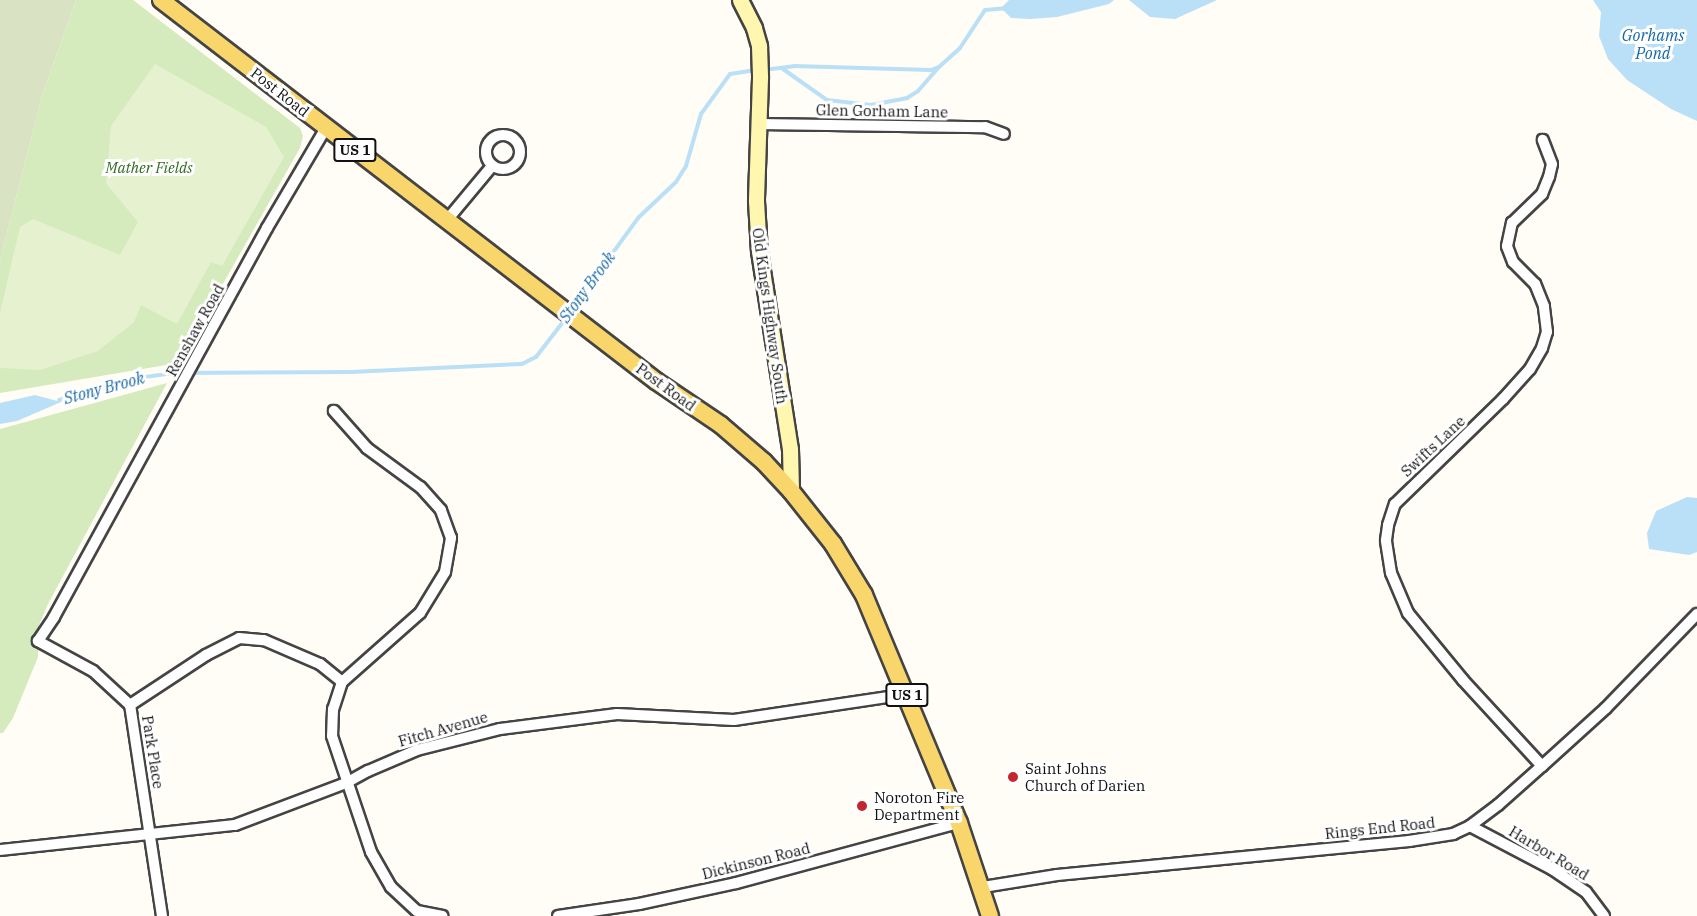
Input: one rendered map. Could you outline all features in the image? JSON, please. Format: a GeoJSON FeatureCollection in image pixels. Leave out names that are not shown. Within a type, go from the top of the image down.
{"type":"FeatureCollection","features":[{"type":"Feature","properties":{"kind":"main road","name":"Post Road"},"geometry":{"type":"LineString","coordinates":[[164,1],[656,381],[721,425],[764,462],[791,491],[831,542],[864,595],[959,823],[983,887],[990,916]]}},
{"type":"Feature","properties":{"kind":"street","name":"Old Kings Highway South"},"geometry":{"type":"LineString","coordinates":[[740,0],[754,28],[760,71],[756,201],[759,251],[790,449],[791,491]]}},
{"type":"Feature","properties":{"kind":"street","name":"Glen Gorham Lane"},"geometry":{"type":"LineString","coordinates":[[759,124],[985,127],[1004,134]]}},
{"type":"Feature","properties":{"kind":"street","name":"Renshaw Road"},"geometry":{"type":"LineString","coordinates":[[38,641],[54,617],[267,228],[326,128]]}},
{"type":"Feature","properties":{"kind":"street","name":"Swifts Lane"},"geometry":{"type":"LineString","coordinates":[[1542,766],[1463,681],[1408,613],[1391,573],[1386,540],[1395,504],[1503,399],[1530,369],[1542,348],[1547,332],[1544,306],[1535,284],[1513,262],[1507,246],[1512,223],[1542,195],[1549,177],[1552,164],[1543,140]]}},
{"type":"Feature","properties":{"kind":"street"},"geometry":{"type":"LineString","coordinates":[[447,220],[492,166]]}},
{"type":"Feature","properties":{"kind":"street"},"geometry":{"type":"LineString","coordinates":[[334,411],[367,448],[420,487],[441,510],[451,538],[445,572],[420,614],[342,682],[333,709],[332,736],[371,852],[391,887],[417,910],[443,916]]}},
{"type":"Feature","properties":{"kind":"street","name":"Rings End Road"},"geometry":{"type":"LineString","coordinates":[[983,887],[1057,875],[1435,839],[1470,826],[1542,766],[1606,708],[1697,614]]}},
{"type":"Feature","properties":{"kind":"street"},"geometry":{"type":"LineString","coordinates":[[130,705],[206,655],[239,638],[264,640],[320,664],[342,682]]}},
{"type":"Feature","properties":{"kind":"street","name":"Park Place"},"geometry":{"type":"LineString","coordinates":[[38,641],[93,671],[130,705],[162,916]]}},
{"type":"Feature","properties":{"kind":"street","name":"Fitch Avenue"},"geometry":{"type":"LineString","coordinates":[[0,850],[151,836],[236,825],[346,783],[417,750],[500,729],[617,714],[734,720],[907,694]]}},
{"type":"Feature","properties":{"kind":"street","name":"Dickinson Road"},"geometry":{"type":"LineString","coordinates":[[558,916],[571,916],[639,904],[736,883],[959,823]]}},
{"type":"Feature","properties":{"kind":"street","name":"Harbor Road"},"geometry":{"type":"LineString","coordinates":[[1470,826],[1552,869],[1586,892],[1604,916]]}},
{"type":"Feature","properties":{"kind":"green space"},"geometry":{"type":"Polygon","coordinates":[[[0,0],[76,0],[42,96],[0,260],[0,0]]]}},
{"type":"Feature","properties":{"kind":"green space","name":"Mather Fields"},"geometry":{"type":"Polygon","coordinates":[[[76,0],[133,0],[300,128],[303,136],[300,148],[178,363],[0,393],[0,260],[42,96],[76,0]]]}},
{"type":"Feature","properties":{"kind":"green space"},"geometry":{"type":"Polygon","coordinates":[[[155,64],[266,127],[284,157],[222,266],[211,262],[177,324],[141,305],[134,322],[98,351],[40,370],[0,368],[0,313],[20,227],[33,219],[120,255],[138,222],[106,183],[111,126],[155,64]]]}},
{"type":"Feature","properties":{"kind":"green space"},"geometry":{"type":"Polygon","coordinates":[[[167,383],[48,604],[39,625],[38,657],[13,718],[3,733],[0,733],[0,429],[167,383]]]}},
{"type":"Feature","properties":{"kind":"water"},"geometry":{"type":"Polygon","coordinates":[[[1009,0],[1114,0],[1109,4],[1057,17],[1030,19],[1011,18],[1001,8],[1009,0]]]}},
{"type":"Feature","properties":{"kind":"water"},"geometry":{"type":"Polygon","coordinates":[[[1129,0],[1217,0],[1175,19],[1150,17],[1129,0]]]}},
{"type":"Feature","properties":{"kind":"water","name":"Gorhams Pond"},"geometry":{"type":"Polygon","coordinates":[[[1593,0],[1697,0],[1697,121],[1671,109],[1627,80],[1608,59],[1599,36],[1601,12],[1593,0]]]}},
{"type":"Feature","properties":{"kind":"water"},"geometry":{"type":"Polygon","coordinates":[[[35,395],[61,402],[17,421],[0,424],[0,403],[35,395]]]}},
{"type":"Feature","properties":{"kind":"water"},"geometry":{"type":"Polygon","coordinates":[[[1687,497],[1697,498],[1697,552],[1689,555],[1649,549],[1647,533],[1656,511],[1687,497]]]}},
{"type":"Feature","properties":{"kind":"waterway","name":"Stony Brook"},"geometry":{"type":"LineString","coordinates":[[763,70],[794,66],[931,70],[939,67],[960,48],[985,10],[1006,8]]}},
{"type":"Feature","properties":{"kind":"waterway"},"geometry":{"type":"LineString","coordinates":[[783,69],[827,100],[871,105],[907,98],[918,91],[938,68]]}},
{"type":"Feature","properties":{"kind":"waterway","name":"Stony Brook"},"geometry":{"type":"LineString","coordinates":[[572,309],[638,218],[676,182],[686,166],[701,114],[730,74],[756,70]]}},
{"type":"Feature","properties":{"kind":"waterway","name":"Stony Brook"},"geometry":{"type":"LineString","coordinates":[[59,400],[138,378],[173,373],[351,372],[522,364],[536,357],[566,318]]}},
{"type":"Feature","properties":{"kind":"place","name":"Saint Johns Church of Darien"},"geometry":{"type":"Point","coordinates":[1013,777]}},
{"type":"Feature","properties":{"kind":"place","name":"Noroton Fire Department"},"geometry":{"type":"Point","coordinates":[862,806]}}]}
